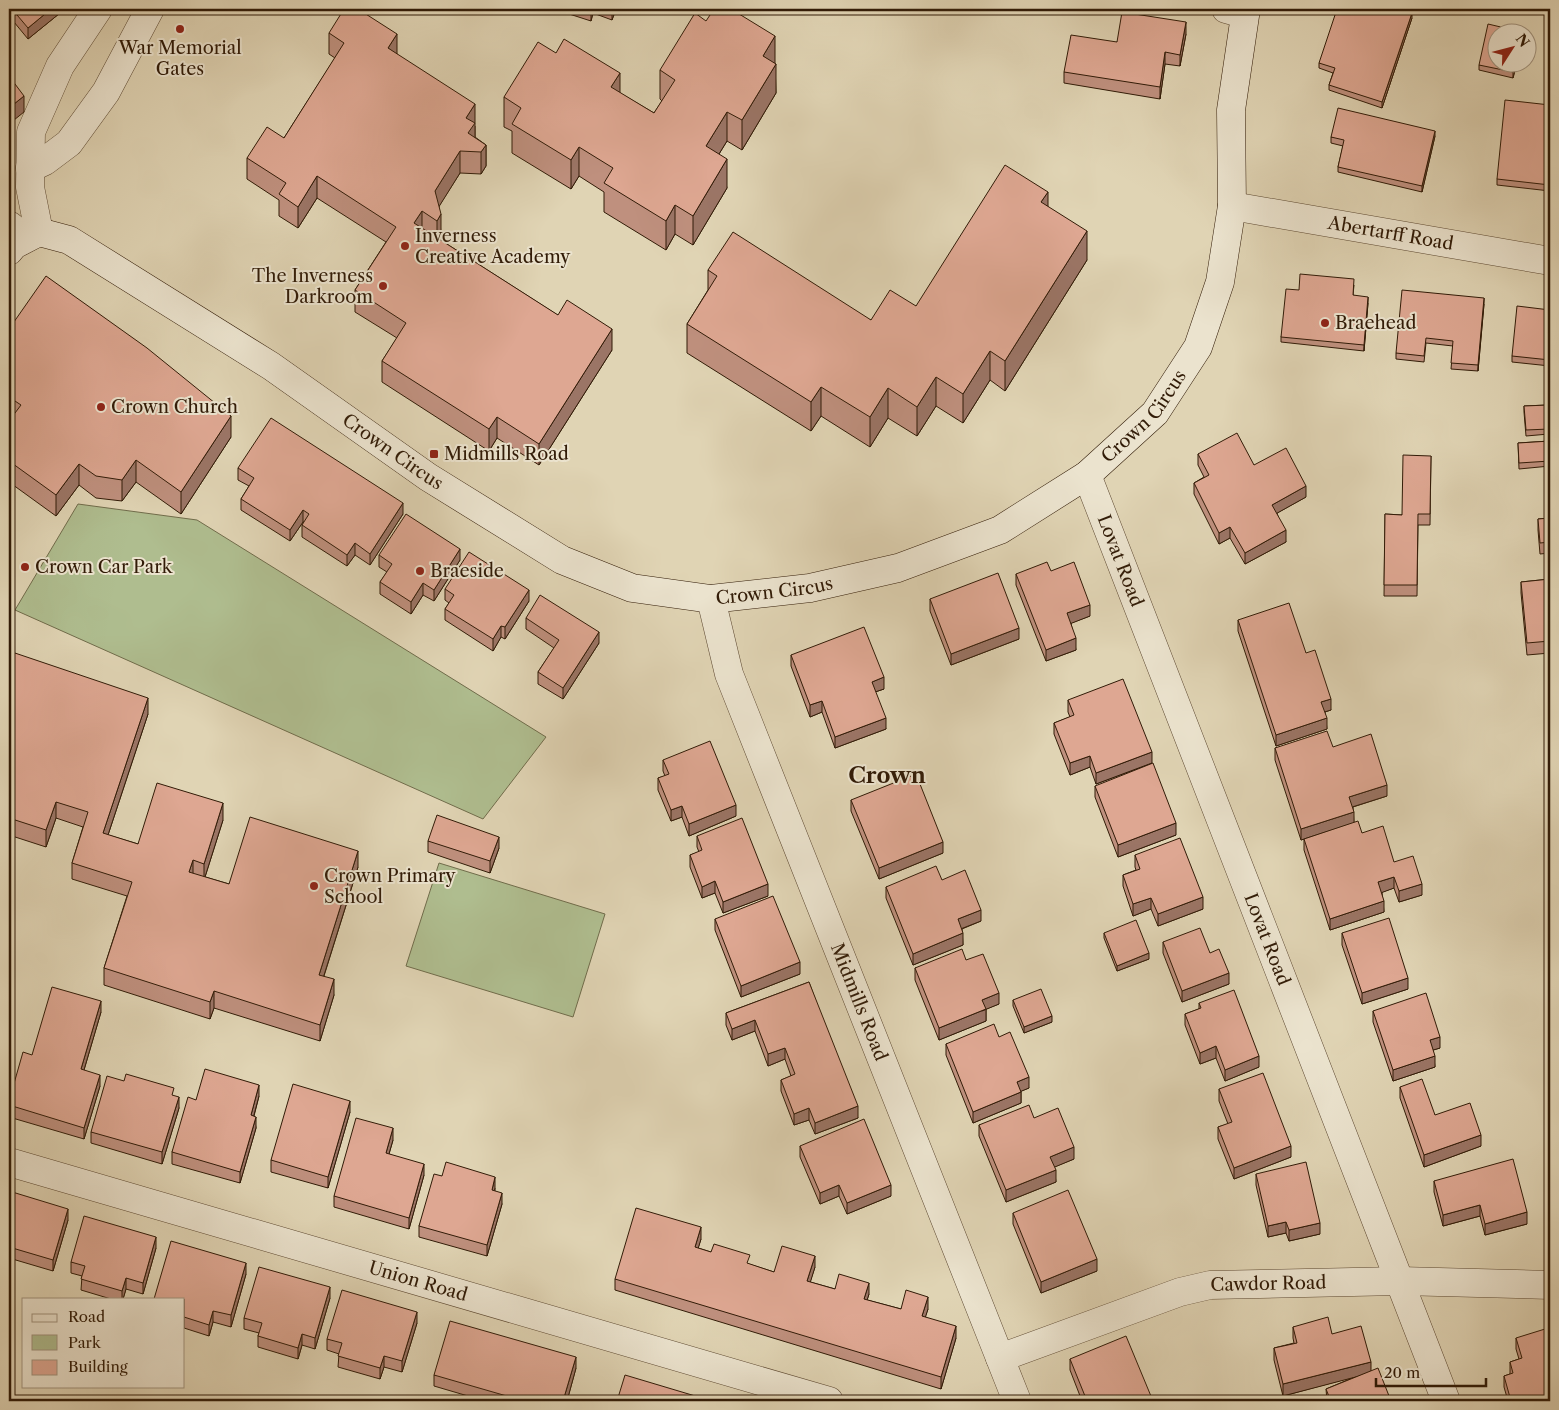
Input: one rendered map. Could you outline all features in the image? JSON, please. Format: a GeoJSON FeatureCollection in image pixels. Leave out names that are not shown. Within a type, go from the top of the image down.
{"type":"FeatureCollection","features":[{"type":"Feature","properties":{"kind":"street"},"geometry":{"type":"LineString","coordinates":[[21,236],[30,187],[31,132],[60,66],[98,9]]}},
{"type":"Feature","properties":{"kind":"street"},"geometry":{"type":"LineString","coordinates":[[30,168],[44,161],[69,143],[106,92],[150,9]]}},
{"type":"Feature","properties":{"kind":"street","name":"Crown Circus"},"geometry":{"type":"LineString","coordinates":[[21,236],[69,240],[270,366],[428,477],[562,560],[632,588],[711,599],[810,588],[898,568],[1000,530],[1087,475],[1155,413],[1198,347],[1220,282],[1232,206],[1230,110],[1238,11]]}},
{"type":"Feature","properties":{"kind":"street","name":"Abertarff Road"},"geometry":{"type":"LineString","coordinates":[[1232,206],[1550,261]]}},
{"type":"Feature","properties":{"kind":"street","name":"Lovat Road"},"geometry":{"type":"LineString","coordinates":[[1087,475],[1446,1401]]}},
{"type":"Feature","properties":{"kind":"street","name":"Midmills Road"},"geometry":{"type":"LineString","coordinates":[[711,599],[729,674],[1017,1401]]}},
{"type":"Feature","properties":{"kind":"street","name":"Union Road"},"geometry":{"type":"LineString","coordinates":[[9,1162],[829,1401]]}},
{"type":"Feature","properties":{"kind":"street","name":"Cawdor Road"},"geometry":{"type":"LineString","coordinates":[[1000,1358],[1180,1292],[1210,1285],[1400,1281],[1550,1285]]}},
{"type":"Feature","properties":{"kind":"green space"},"geometry":{"type":"Polygon","coordinates":[[[78,504],[197,520],[546,737],[483,819],[15,610],[78,504]]]}},
{"type":"Feature","properties":{"kind":"green space"},"geometry":{"type":"Polygon","coordinates":[[[439,863],[605,914],[573,1017],[406,966],[439,863]]]}},
{"type":"Feature","properties":{"kind":"building"},"geometry":{"type":"Polygon","coordinates":[[[12,9],[51,9],[28,28],[12,9]]]}},
{"type":"Feature","properties":{"kind":"building","name":"Inverness Creative Academy"},"geometry":{"type":"Polygon","coordinates":[[[344,9],[358,9],[397,34],[388,48],[475,104],[466,118],[475,123],[468,133],[486,145],[481,152],[460,151],[435,191],[441,214],[437,221],[422,211],[414,223],[558,315],[567,300],[612,329],[539,444],[497,417],[489,429],[382,361],[406,323],[355,290],[396,227],[317,176],[298,207],[279,194],[286,183],[247,158],[267,127],[284,138],[344,43],[329,33],[344,9]]]}},
{"type":"Feature","properties":{"kind":"building"},"geometry":{"type":"Polygon","coordinates":[[[714,9],[731,9],[775,36],[763,56],[776,64],[742,120],[727,112],[706,146],[727,159],[693,216],[675,205],[666,221],[604,183],[613,168],[579,147],[571,160],[512,124],[521,108],[504,97],[538,42],[556,53],[564,39],[620,73],[611,87],[654,113],[675,80],[660,70],[695,13],[706,21],[714,9]]]}},
{"type":"Feature","properties":{"kind":"building"},"geometry":{"type":"Polygon","coordinates":[[[1337,9],[1400,9],[1412,13],[1382,102],[1329,85],[1335,68],[1319,63],[1337,9]]]}},
{"type":"Feature","properties":{"kind":"building"},"geometry":{"type":"Polygon","coordinates":[[[1122,12],[1186,22],[1180,55],[1165,52],[1160,87],[1064,72],[1071,35],[1117,42],[1122,12]]]}},
{"type":"Feature","properties":{"kind":"building"},"geometry":{"type":"Polygon","coordinates":[[[1486,33],[1486,66],[1479,65],[1486,33]]]}},
{"type":"Feature","properties":{"kind":"building"},"geometry":{"type":"Polygon","coordinates":[[[9,76],[24,96],[9,108],[9,76]]]}},
{"type":"Feature","properties":{"kind":"building"},"geometry":{"type":"Polygon","coordinates":[[[1505,100],[1550,105],[1550,185],[1497,179],[1505,100]]]}},
{"type":"Feature","properties":{"kind":"building"},"geometry":{"type":"Polygon","coordinates":[[[1338,108],[1435,131],[1422,186],[1338,167],[1344,140],[1331,137],[1338,108]]]}},
{"type":"Feature","properties":{"kind":"building"},"geometry":{"type":"Polygon","coordinates":[[[1005,165],[1048,192],[1041,202],[1087,231],[1005,361],[990,351],[963,394],[936,377],[917,407],[888,388],[870,417],[821,387],[811,402],[687,324],[717,276],[708,270],[733,232],[871,320],[890,290],[916,306],[1005,165]]]}},
{"type":"Feature","properties":{"kind":"building","name":"Braehead"},"geometry":{"type":"Polygon","coordinates":[[[1300,274],[1354,279],[1353,295],[1368,297],[1364,345],[1281,337],[1286,289],[1299,290],[1300,274]]]}},
{"type":"Feature","properties":{"kind":"building","name":"Crown Church"},"geometry":{"type":"Polygon","coordinates":[[[46,276],[147,348],[231,416],[181,492],[136,460],[122,480],[96,476],[79,464],[56,495],[9,461],[9,421],[21,405],[9,397],[9,329],[46,276]]]}},
{"type":"Feature","properties":{"kind":"building"},"geometry":{"type":"Polygon","coordinates":[[[1402,290],[1484,298],[1478,365],[1451,363],[1453,341],[1426,338],[1424,356],[1396,353],[1402,290]]]}},
{"type":"Feature","properties":{"kind":"building"},"geometry":{"type":"Polygon","coordinates":[[[1517,306],[1550,310],[1550,360],[1512,356],[1517,306]]]}},
{"type":"Feature","properties":{"kind":"building"},"geometry":{"type":"Polygon","coordinates":[[[1547,393],[1550,393],[1550,441],[1549,429],[1526,430],[1524,406],[1548,405],[1547,393]]]}},
{"type":"Feature","properties":{"kind":"building"},"geometry":{"type":"Polygon","coordinates":[[[271,418],[403,503],[370,554],[355,543],[347,555],[302,525],[309,514],[303,510],[290,530],[241,499],[254,478],[238,468],[271,418]]]}},
{"type":"Feature","properties":{"kind":"building"},"geometry":{"type":"Polygon","coordinates":[[[1237,433],[1254,465],[1286,448],[1306,486],[1272,505],[1286,530],[1245,553],[1230,527],[1219,533],[1194,483],[1209,475],[1198,454],[1237,433]]]}},
{"type":"Feature","properties":{"kind":"building"},"geometry":{"type":"Polygon","coordinates":[[[1550,441],[1550,461],[1519,463],[1518,443],[1550,441]]]}},
{"type":"Feature","properties":{"kind":"building"},"geometry":{"type":"Polygon","coordinates":[[[1403,455],[1431,456],[1430,514],[1418,514],[1417,585],[1384,585],[1385,514],[1402,515],[1403,455]]]}},
{"type":"Feature","properties":{"kind":"building"},"geometry":{"type":"Polygon","coordinates":[[[1548,484],[1550,484],[1550,518],[1548,484]]]}},
{"type":"Feature","properties":{"kind":"building","name":"Braeside"},"geometry":{"type":"Polygon","coordinates":[[[406,514],[460,549],[434,590],[423,583],[411,602],[380,582],[392,564],[379,555],[406,514]]]}},
{"type":"Feature","properties":{"kind":"building"},"geometry":{"type":"Polygon","coordinates":[[[1550,518],[1550,542],[1540,543],[1538,519],[1550,518]]]}},
{"type":"Feature","properties":{"kind":"building"},"geometry":{"type":"Polygon","coordinates":[[[469,552],[529,590],[505,627],[501,626],[493,639],[445,609],[454,595],[445,589],[469,552]]]}},
{"type":"Feature","properties":{"kind":"building"},"geometry":{"type":"Polygon","coordinates":[[[1047,562],[1051,571],[1074,562],[1090,605],[1067,613],[1076,638],[1046,650],[1016,574],[1047,562]]]}},
{"type":"Feature","properties":{"kind":"building"},"geometry":{"type":"Polygon","coordinates":[[[998,573],[1019,628],[951,654],[930,599],[998,573]]]}},
{"type":"Feature","properties":{"kind":"building"},"geometry":{"type":"Polygon","coordinates":[[[1550,579],[1550,641],[1527,643],[1521,582],[1550,579]]]}},
{"type":"Feature","properties":{"kind":"building"},"geometry":{"type":"Polygon","coordinates":[[[540,595],[599,632],[563,688],[538,672],[559,640],[526,618],[540,595]]]}},
{"type":"Feature","properties":{"kind":"building"},"geometry":{"type":"Polygon","coordinates":[[[1289,603],[1306,653],[1315,650],[1331,699],[1321,702],[1327,718],[1276,735],[1238,620],[1289,603]]]}},
{"type":"Feature","properties":{"kind":"building"},"geometry":{"type":"Polygon","coordinates":[[[864,627],[884,677],[872,682],[886,718],[835,737],[822,701],[810,705],[791,655],[864,627]]]}},
{"type":"Feature","properties":{"kind":"building"},"geometry":{"type":"Polygon","coordinates":[[[9,651],[148,698],[103,833],[138,844],[157,783],[223,803],[204,864],[193,860],[189,872],[229,884],[250,817],[358,851],[319,975],[334,979],[320,1025],[214,991],[210,1002],[104,968],[132,882],[72,863],[88,812],[56,802],[46,830],[9,818],[9,651]]]}},
{"type":"Feature","properties":{"kind":"building"},"geometry":{"type":"Polygon","coordinates":[[[1123,679],[1152,752],[1096,773],[1090,756],[1070,763],[1054,723],[1074,715],[1068,700],[1123,679]]]}},
{"type":"Feature","properties":{"kind":"building"},"geometry":{"type":"Polygon","coordinates":[[[1327,731],[1333,747],[1371,734],[1387,785],[1349,797],[1354,812],[1301,829],[1275,748],[1327,731]]]}},
{"type":"Feature","properties":{"kind":"building"},"geometry":{"type":"Polygon","coordinates":[[[710,741],[736,805],[689,824],[682,806],[671,810],[658,778],[669,774],[663,760],[710,741]]]}},
{"type":"Feature","properties":{"kind":"building"},"geometry":{"type":"Polygon","coordinates":[[[1153,763],[1176,823],[1118,845],[1095,786],[1153,763]]]}},
{"type":"Feature","properties":{"kind":"building"},"geometry":{"type":"Polygon","coordinates":[[[916,774],[943,842],[879,868],[851,800],[916,774]]]}},
{"type":"Feature","properties":{"kind":"building"},"geometry":{"type":"Polygon","coordinates":[[[437,815],[499,837],[490,861],[428,841],[437,815]]]}},
{"type":"Feature","properties":{"kind":"building"},"geometry":{"type":"Polygon","coordinates":[[[742,818],[768,884],[723,902],[715,881],[702,887],[690,855],[702,850],[697,836],[742,818]]]}},
{"type":"Feature","properties":{"kind":"building"},"geometry":{"type":"Polygon","coordinates":[[[1358,821],[1362,833],[1383,826],[1394,862],[1413,856],[1422,884],[1399,891],[1394,877],[1378,882],[1384,901],[1330,919],[1304,839],[1358,821]]]}},
{"type":"Feature","properties":{"kind":"building"},"geometry":{"type":"Polygon","coordinates":[[[1180,838],[1203,897],[1158,914],[1151,898],[1133,904],[1123,875],[1140,869],[1135,855],[1180,838]]]}},
{"type":"Feature","properties":{"kind":"building"},"geometry":{"type":"Polygon","coordinates":[[[936,866],[942,880],[965,870],[981,910],[958,919],[963,933],[913,954],[886,887],[936,866]]]}},
{"type":"Feature","properties":{"kind":"building"},"geometry":{"type":"Polygon","coordinates":[[[773,896],[800,962],[741,986],[715,919],[773,896]]]}},
{"type":"Feature","properties":{"kind":"building"},"geometry":{"type":"Polygon","coordinates":[[[1389,918],[1408,978],[1362,993],[1342,933],[1389,918]]]}},
{"type":"Feature","properties":{"kind":"building"},"geometry":{"type":"Polygon","coordinates":[[[1136,920],[1149,953],[1117,966],[1104,933],[1136,920]]]}},
{"type":"Feature","properties":{"kind":"building"},"geometry":{"type":"Polygon","coordinates":[[[1200,928],[1210,953],[1219,949],[1229,973],[1182,991],[1163,942],[1200,928]]]}},
{"type":"Feature","properties":{"kind":"building"},"geometry":{"type":"Polygon","coordinates":[[[962,949],[966,960],[983,954],[999,993],[982,1000],[986,1009],[939,1028],[915,968],[962,949]]]}},
{"type":"Feature","properties":{"kind":"building"},"geometry":{"type":"Polygon","coordinates":[[[809,982],[858,1106],[815,1123],[809,1108],[794,1114],[781,1080],[795,1074],[785,1048],[768,1054],[755,1020],[732,1029],[726,1013],[809,982]]]}},
{"type":"Feature","properties":{"kind":"building"},"geometry":{"type":"Polygon","coordinates":[[[52,987],[101,1001],[81,1069],[100,1075],[84,1128],[9,1105],[23,1052],[32,1055],[52,987]]]}},
{"type":"Feature","properties":{"kind":"building"},"geometry":{"type":"Polygon","coordinates":[[[1041,989],[1052,1016],[1024,1027],[1013,1000],[1041,989]]]}},
{"type":"Feature","properties":{"kind":"building"},"geometry":{"type":"Polygon","coordinates":[[[1234,990],[1259,1056],[1225,1070],[1216,1046],[1200,1053],[1185,1014],[1201,1008],[1199,1003],[1234,990]]]}},
{"type":"Feature","properties":{"kind":"building"},"geometry":{"type":"Polygon","coordinates":[[[1426,993],[1440,1037],[1430,1040],[1435,1056],[1393,1070],[1373,1011],[1426,993]]]}},
{"type":"Feature","properties":{"kind":"building"},"geometry":{"type":"Polygon","coordinates":[[[994,1024],[999,1037],[1010,1032],[1029,1077],[1017,1082],[1021,1092],[973,1112],[946,1044],[994,1024]]]}},
{"type":"Feature","properties":{"kind":"building"},"geometry":{"type":"Polygon","coordinates":[[[9,1050],[14,1051],[9,1068],[9,1050]]]}},
{"type":"Feature","properties":{"kind":"building"},"geometry":{"type":"Polygon","coordinates":[[[205,1069],[259,1085],[251,1115],[256,1117],[240,1172],[172,1152],[188,1097],[196,1100],[205,1069]]]}},
{"type":"Feature","properties":{"kind":"building"},"geometry":{"type":"Polygon","coordinates":[[[1263,1073],[1291,1146],[1234,1168],[1218,1127],[1232,1122],[1219,1089],[1263,1073]]]}},
{"type":"Feature","properties":{"kind":"building"},"geometry":{"type":"Polygon","coordinates":[[[126,1074],[174,1088],[172,1095],[179,1097],[162,1152],[91,1132],[107,1076],[124,1081],[126,1074]]]}},
{"type":"Feature","properties":{"kind":"building"},"geometry":{"type":"Polygon","coordinates":[[[1422,1079],[1435,1115],[1470,1103],[1481,1135],[1424,1155],[1400,1087],[1422,1079]]]}},
{"type":"Feature","properties":{"kind":"building"},"geometry":{"type":"Polygon","coordinates":[[[293,1084],[350,1101],[328,1177],[271,1160],[293,1084]]]}},
{"type":"Feature","properties":{"kind":"building"},"geometry":{"type":"Polygon","coordinates":[[[1029,1105],[1034,1118],[1058,1108],[1074,1147],[1050,1157],[1056,1170],[1006,1190],[979,1125],[1029,1105]]]}},
{"type":"Feature","properties":{"kind":"building"},"geometry":{"type":"Polygon","coordinates":[[[356,1118],[393,1128],[386,1153],[424,1164],[409,1218],[334,1196],[356,1118]]]}},
{"type":"Feature","properties":{"kind":"building"},"geometry":{"type":"Polygon","coordinates":[[[864,1119],[891,1185],[847,1203],[839,1185],[820,1193],[800,1146],[864,1119]]]}},
{"type":"Feature","properties":{"kind":"building"},"geometry":{"type":"Polygon","coordinates":[[[1513,1159],[1527,1212],[1485,1224],[1480,1205],[1443,1215],[1434,1181],[1513,1159]]]}},
{"type":"Feature","properties":{"kind":"building"},"geometry":{"type":"Polygon","coordinates":[[[446,1162],[495,1177],[492,1190],[502,1193],[487,1245],[419,1226],[434,1174],[442,1176],[446,1162]]]}},
{"type":"Feature","properties":{"kind":"building"},"geometry":{"type":"Polygon","coordinates":[[[1306,1162],[1320,1223],[1289,1230],[1286,1222],[1268,1226],[1256,1174],[1306,1162]]]}},
{"type":"Feature","properties":{"kind":"building"},"geometry":{"type":"Polygon","coordinates":[[[1068,1190],[1097,1259],[1041,1282],[1013,1213],[1068,1190]]]}},
{"type":"Feature","properties":{"kind":"building"},"geometry":{"type":"Polygon","coordinates":[[[9,1191],[68,1209],[53,1260],[9,1247],[9,1191]]]}},
{"type":"Feature","properties":{"kind":"building"},"geometry":{"type":"Polygon","coordinates":[[[636,1208],[701,1227],[695,1247],[711,1252],[714,1244],[750,1255],[747,1263],[774,1272],[782,1246],[815,1256],[807,1281],[835,1289],[839,1274],[869,1283],[864,1299],[901,1309],[906,1290],[928,1297],[922,1316],[956,1326],[941,1377],[615,1279],[636,1208]]]}},
{"type":"Feature","properties":{"kind":"building"},"geometry":{"type":"Polygon","coordinates":[[[84,1216],[156,1237],[143,1283],[126,1278],[122,1291],[81,1279],[85,1266],[71,1262],[84,1216]]]}},
{"type":"Feature","properties":{"kind":"building"},"geometry":{"type":"Polygon","coordinates":[[[171,1241],[246,1263],[231,1315],[213,1311],[209,1325],[185,1317],[185,1298],[154,1298],[171,1241]]]}},
{"type":"Feature","properties":{"kind":"building"},"geometry":{"type":"Polygon","coordinates":[[[259,1267],[330,1287],[315,1338],[302,1334],[298,1348],[258,1336],[262,1323],[244,1318],[259,1267]]]}},
{"type":"Feature","properties":{"kind":"building"},"geometry":{"type":"Polygon","coordinates":[[[342,1290],[417,1312],[402,1361],[384,1356],[380,1368],[338,1356],[342,1343],[327,1339],[342,1290]]]}},
{"type":"Feature","properties":{"kind":"building"},"geometry":{"type":"Polygon","coordinates":[[[1328,1317],[1332,1334],[1361,1326],[1371,1362],[1283,1384],[1274,1348],[1297,1343],[1293,1327],[1328,1317]]]}},
{"type":"Feature","properties":{"kind":"building"},"geometry":{"type":"Polygon","coordinates":[[[450,1321],[576,1357],[563,1401],[524,1401],[434,1375],[450,1321]]]}},
{"type":"Feature","properties":{"kind":"building"},"geometry":{"type":"Polygon","coordinates":[[[1545,1329],[1550,1348],[1550,1400],[1511,1401],[1504,1376],[1513,1373],[1510,1362],[1522,1358],[1516,1338],[1545,1329]]]}},
{"type":"Feature","properties":{"kind":"building"},"geometry":{"type":"Polygon","coordinates":[[[1126,1336],[1153,1401],[1087,1401],[1070,1359],[1126,1336]]]}},
{"type":"Feature","properties":{"kind":"building"},"geometry":{"type":"Polygon","coordinates":[[[1378,1368],[1391,1401],[1326,1401],[1330,1399],[1326,1389],[1378,1368]]]}},
{"type":"Feature","properties":{"kind":"building"},"geometry":{"type":"Polygon","coordinates":[[[625,1375],[712,1401],[617,1401],[625,1375]]]}},
{"type":"Feature","properties":{"kind":"place","name":"War Memorial Gates"},"geometry":{"type":"Point","coordinates":[180,29]}},
{"type":"Feature","properties":{"kind":"place","name":"Inverness Creative Academy"},"geometry":{"type":"Point","coordinates":[405,246]}},
{"type":"Feature","properties":{"kind":"place","name":"The Inverness Darkroom"},"geometry":{"type":"Point","coordinates":[383,286]}},
{"type":"Feature","properties":{"kind":"place","name":"Braehead"},"geometry":{"type":"Point","coordinates":[1325,323]}},
{"type":"Feature","properties":{"kind":"place","name":"Crown Church"},"geometry":{"type":"Point","coordinates":[101,407]}},
{"type":"Feature","properties":{"kind":"place","name":"Midmills Road"},"geometry":{"type":"Point","coordinates":[434,454]}},
{"type":"Feature","properties":{"kind":"place","name":"Crown Car Park"},"geometry":{"type":"Point","coordinates":[25,567]}},
{"type":"Feature","properties":{"kind":"place","name":"Braeside"},"geometry":{"type":"Point","coordinates":[420,571]}},
{"type":"Feature","properties":{"kind":"place","name":"Crown Primary School"},"geometry":{"type":"Point","coordinates":[314,886]}},
{"type":"Feature","properties":{"kind":"district","name":"Crown"},"geometry":{"type":"Point","coordinates":[887,775]}}]}
